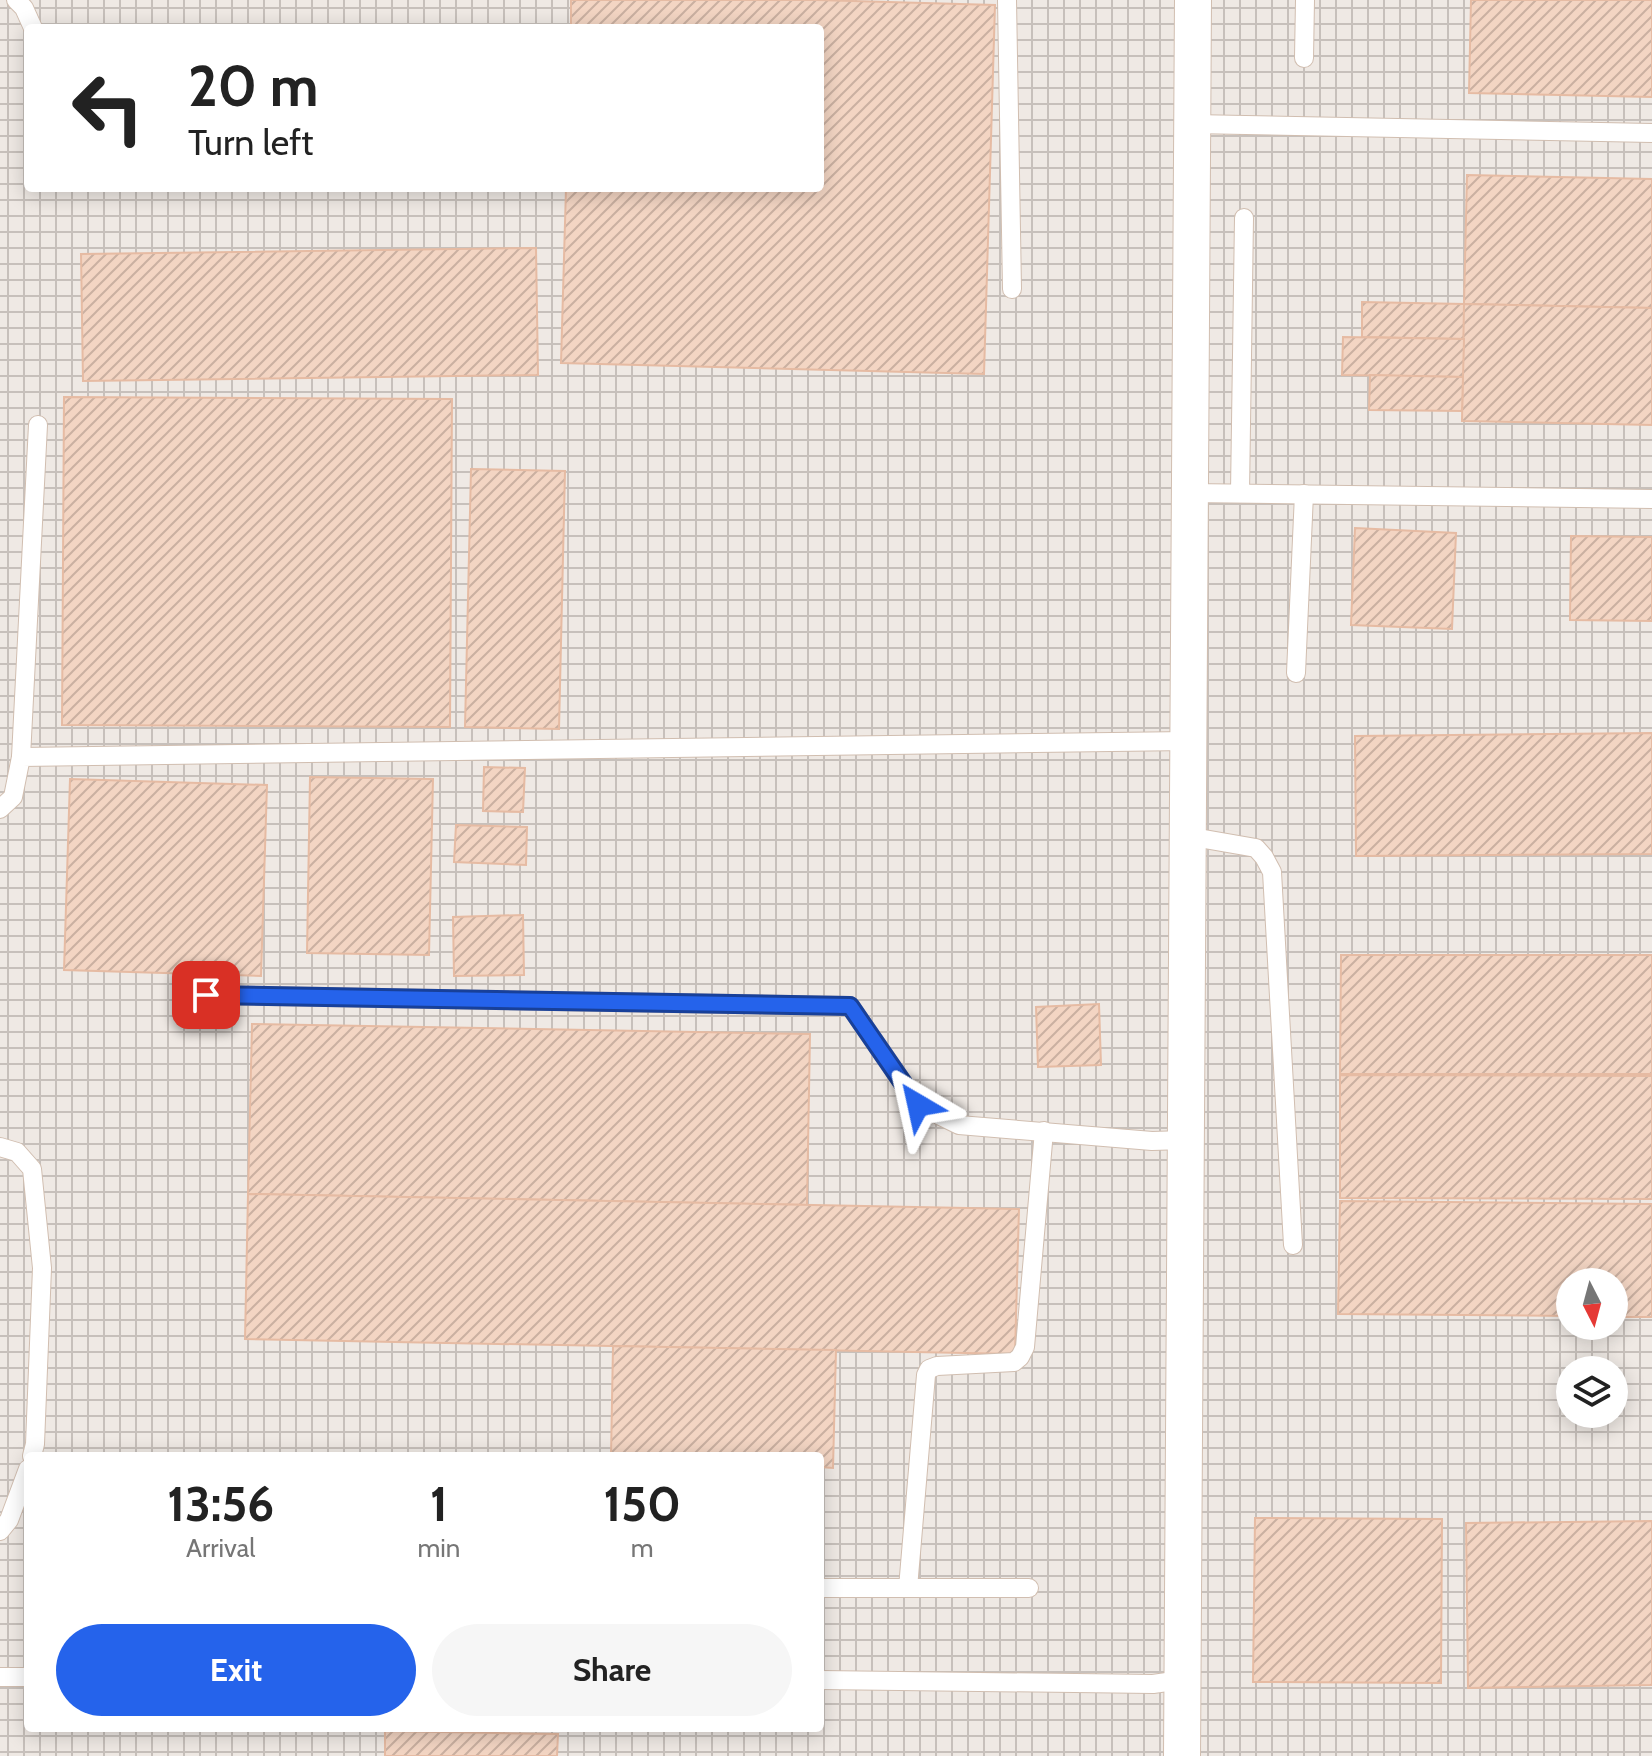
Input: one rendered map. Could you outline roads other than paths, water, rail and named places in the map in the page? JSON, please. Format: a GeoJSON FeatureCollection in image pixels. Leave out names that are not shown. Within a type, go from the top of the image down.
{"type":"FeatureCollection","features":[{"type":"Feature","properties":{"kind":"street"},"geometry":{"type":"LineString","coordinates":[[1182,1756],[1193,0]]}},
{"type":"Feature","properties":{"kind":"lane"},"geometry":{"type":"LineString","coordinates":[[16,0],[24,8],[31,24]]}},
{"type":"Feature","properties":{"kind":"lane"},"geometry":{"type":"LineString","coordinates":[[1007,0],[1012,289]]}},
{"type":"Feature","properties":{"kind":"lane"},"geometry":{"type":"LineString","coordinates":[[1304,58],[1305,0]]}},
{"type":"Feature","properties":{"kind":"lane"},"geometry":{"type":"LineString","coordinates":[[1192,124],[1652,133]]}},
{"type":"Feature","properties":{"kind":"lane"},"geometry":{"type":"LineString","coordinates":[[1240,493],[1244,218]]}},
{"type":"Feature","properties":{"kind":"lane"},"geometry":{"type":"LineString","coordinates":[[0,809],[13,797],[21,757],[38,425]]}},
{"type":"Feature","properties":{"kind":"lane"},"geometry":{"type":"LineString","coordinates":[[1189,493],[1652,499]]}},
{"type":"Feature","properties":{"kind":"lane"},"geometry":{"type":"LineString","coordinates":[[1296,673],[1304,494]]}},
{"type":"Feature","properties":{"kind":"lane"},"geometry":{"type":"LineString","coordinates":[[21,757],[1188,741]]}},
{"type":"Feature","properties":{"kind":"lane"},"geometry":{"type":"LineString","coordinates":[[1187,836],[1256,848],[1272,872],[1293,1245]]}},
{"type":"Feature","properties":{"kind":"lane"},"geometry":{"type":"LineString","coordinates":[[206,995],[850,1006],[918,1105],[959,1125],[1152,1141],[1185,1140]]}},
{"type":"Feature","properties":{"kind":"lane"},"geometry":{"type":"LineString","coordinates":[[908,1588],[926,1375],[929,1369],[937,1366],[1014,1362],[1025,1347],[1044,1131]]}},
{"type":"Feature","properties":{"kind":"lane"},"geometry":{"type":"LineString","coordinates":[[0,1147],[17,1152],[32,1169],[42,1268],[33,1452]]}},
{"type":"Feature","properties":{"kind":"lane"},"geometry":{"type":"LineString","coordinates":[[0,1531],[9,1520],[24,1480]]}},
{"type":"Feature","properties":{"kind":"lane"},"geometry":{"type":"LineString","coordinates":[[824,1588],[1029,1588]]}},
{"type":"Feature","properties":{"kind":"lane"},"geometry":{"type":"LineString","coordinates":[[0,1677],[24,1677]]}},
{"type":"Feature","properties":{"kind":"lane"},"geometry":{"type":"LineString","coordinates":[[824,1680],[1153,1684],[1181,1680]]}}]}
